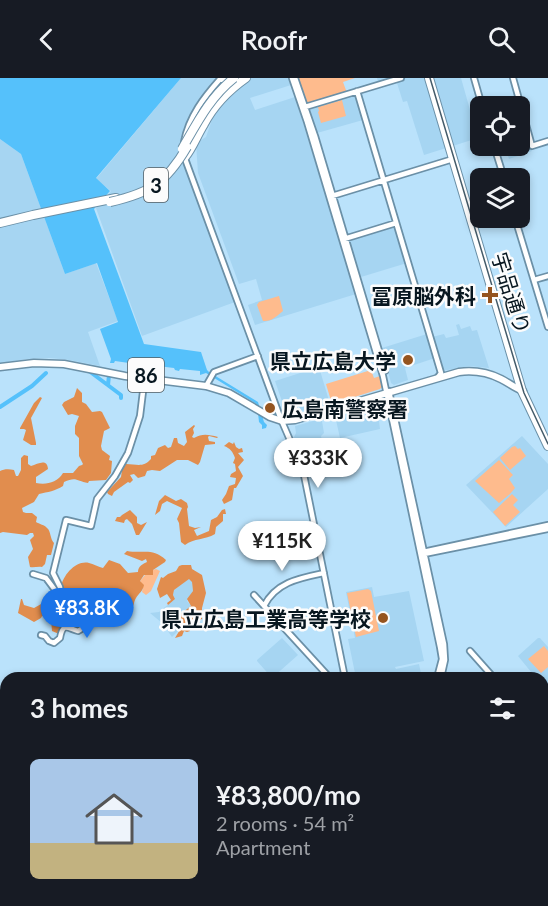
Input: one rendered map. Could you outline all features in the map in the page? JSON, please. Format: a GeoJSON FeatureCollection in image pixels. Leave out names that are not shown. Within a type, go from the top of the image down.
{"type":"FeatureCollection","features":[{"type":"Feature","properties":{"kind":"highway","name":"宇品通り"},"geometry":{"type":"LineString","coordinates":[[430,78],[521,388],[548,446]]}},
{"type":"Feature","properties":{"kind":"highway"},"geometry":{"type":"LineString","coordinates":[[185,151],[232,79]]}},
{"type":"Feature","properties":{"kind":"highway"},"geometry":{"type":"LineString","coordinates":[[185,151],[215,106],[232,88],[232,79]]}},
{"type":"Feature","properties":{"kind":"highway","name":"3"},"geometry":{"type":"LineString","coordinates":[[0,225],[137,195],[156,185],[170,172],[185,151]]}},
{"type":"Feature","properties":{"kind":"highway","name":"宇品通り"},"geometry":{"type":"LineString","coordinates":[[521,388],[548,440]]}},
{"type":"Feature","properties":{"kind":"main road","name":"86"},"geometry":{"type":"LineString","coordinates":[[0,366],[54,363],[145,377],[209,380],[259,409],[281,419],[295,420],[467,368],[486,370],[500,375],[521,388]]}},
{"type":"Feature","properties":{"kind":"main road","name":"86"},"geometry":{"type":"LineString","coordinates":[[440,375],[479,372],[498,378],[516,389],[521,388]]}},
{"type":"Feature","properties":{"kind":"street"},"geometry":{"type":"LineString","coordinates":[[294,78],[388,391],[423,553],[441,657],[440,672]]}},
{"type":"Feature","properties":{"kind":"street"},"geometry":{"type":"LineString","coordinates":[[377,78],[379,85]]}},
{"type":"Feature","properties":{"kind":"street"},"geometry":{"type":"LineString","coordinates":[[304,107],[401,78]]}},
{"type":"Feature","properties":{"kind":"street"},"geometry":{"type":"LineString","coordinates":[[474,78],[479,96]]}},
{"type":"Feature","properties":{"kind":"street"},"geometry":{"type":"LineString","coordinates":[[513,78],[532,146],[548,141]]}},
{"type":"Feature","properties":{"kind":"street"},"geometry":{"type":"LineString","coordinates":[[232,79],[206,96],[190,119],[184,141],[185,151],[281,419],[304,475],[344,672]]}},
{"type":"Feature","properties":{"kind":"street"},"geometry":{"type":"LineString","coordinates":[[357,91],[440,375]]}},
{"type":"Feature","properties":{"kind":"street"},"geometry":{"type":"LineString","coordinates":[[331,196],[454,159]]}},
{"type":"Feature","properties":{"kind":"street"},"geometry":{"type":"LineString","coordinates":[[344,239],[396,223]]}},
{"type":"Feature","properties":{"kind":"street"},"geometry":{"type":"LineString","coordinates":[[518,228],[548,323]]}},
{"type":"Feature","properties":{"kind":"street"},"geometry":{"type":"LineString","coordinates":[[534,280],[548,276]]}},
{"type":"Feature","properties":{"kind":"street"},"geometry":{"type":"LineString","coordinates":[[209,380],[258,356]]}},
{"type":"Feature","properties":{"kind":"street"},"geometry":{"type":"LineString","coordinates":[[42,635],[54,642],[60,638],[64,627],[78,631],[83,628],[82,624],[62,615],[59,600],[61,598],[60,588],[53,573],[66,520],[91,526],[97,499],[128,453],[140,416],[145,377]]}},
{"type":"Feature","properties":{"kind":"street"},"geometry":{"type":"LineString","coordinates":[[423,553],[548,527]]}},
{"type":"Feature","properties":{"kind":"street"},"geometry":{"type":"LineString","coordinates":[[264,606],[271,595],[283,585],[293,580],[324,573]]}},
{"type":"Feature","properties":{"kind":"street"},"geometry":{"type":"LineString","coordinates":[[33,574],[46,578],[55,590],[55,600],[59,600]]}},
{"type":"Feature","properties":{"kind":"street"},"geometry":{"type":"LineString","coordinates":[[254,595],[324,672]]}},
{"type":"Feature","properties":{"kind":"street"},"geometry":{"type":"LineString","coordinates":[[470,651],[489,672]]}},
{"type":"Feature","properties":{"kind":"shaded area"},"geometry":{"type":"Polygon","coordinates":[[[181,78],[218,78],[203,94],[188,118],[183,130],[181,152],[235,302],[142,336],[96,208],[111,191],[96,179],[181,78]]]}},
{"type":"Feature","properties":{"kind":"shaded area"},"geometry":{"type":"Polygon","coordinates":[[[250,78],[288,78],[291,85],[250,98],[255,110],[295,97],[356,294],[255,325],[248,305],[262,300],[256,279],[239,284],[198,173],[196,143],[206,137],[215,111],[241,84],[250,78]]]}},
{"type":"Feature","properties":{"kind":"shaded area"},"geometry":{"type":"Polygon","coordinates":[[[298,78],[355,78],[343,82],[347,93],[308,104],[298,78]]]}},
{"type":"Feature","properties":{"kind":"shaded area"},"geometry":{"type":"Polygon","coordinates":[[[377,78],[461,78],[470,110],[470,141],[424,155],[407,101],[403,102],[396,80],[379,85],[377,78]]]}},
{"type":"Feature","properties":{"kind":"shaded area"},"geometry":{"type":"Polygon","coordinates":[[[356,94],[363,120],[317,133],[309,108],[356,94]]]}},
{"type":"Feature","properties":{"kind":"shaded area"},"geometry":{"type":"Polygon","coordinates":[[[342,100],[346,116],[321,123],[318,107],[342,100]]]}},
{"type":"Feature","properties":{"kind":"shaded area"},"geometry":{"type":"Polygon","coordinates":[[[0,139],[21,154],[65,274],[96,263],[118,321],[88,332],[100,366],[50,358],[0,363],[0,139]]]}},
{"type":"Feature","properties":{"kind":"shaded area"},"geometry":{"type":"Polygon","coordinates":[[[394,226],[407,263],[361,277],[349,240],[394,226]]]}},
{"type":"Feature","properties":{"kind":"shaded area"},"geometry":{"type":"Polygon","coordinates":[[[279,296],[283,311],[271,320],[263,321],[257,305],[259,302],[279,296]]]}},
{"type":"Feature","properties":{"kind":"shaded area"},"geometry":{"type":"Polygon","coordinates":[[[459,324],[461,329],[470,326],[472,331],[477,330],[489,368],[469,366],[442,371],[432,337],[444,334],[446,338],[459,335],[456,325],[459,324]]]}},
{"type":"Feature","properties":{"kind":"shaded area","name":"県立広島大学"},"geometry":{"type":"Polygon","coordinates":[[[427,334],[435,358],[405,368],[408,380],[394,385],[391,383],[382,348],[427,334]]]}},
{"type":"Feature","properties":{"kind":"shaded area"},"geometry":{"type":"Polygon","coordinates":[[[319,367],[330,404],[287,416],[275,381],[319,367]]]}},
{"type":"Feature","properties":{"kind":"shaded area"},"geometry":{"type":"Polygon","coordinates":[[[371,370],[374,378],[380,376],[382,387],[380,389],[332,404],[326,384],[371,370]]]}},
{"type":"Feature","properties":{"kind":"shaded area"},"geometry":{"type":"Polygon","coordinates":[[[77,388],[82,393],[82,402],[92,412],[102,412],[110,428],[104,431],[101,446],[102,450],[110,456],[109,460],[112,461],[111,473],[106,480],[89,481],[88,483],[74,479],[68,480],[57,489],[39,494],[34,502],[22,508],[23,512],[32,513],[37,517],[36,522],[48,529],[54,543],[51,555],[47,555],[42,567],[30,567],[28,557],[33,549],[30,540],[34,536],[33,533],[27,535],[0,533],[0,471],[14,470],[18,476],[21,470],[21,458],[24,455],[28,456],[28,464],[31,466],[46,464],[48,469],[36,477],[36,483],[44,484],[54,481],[63,473],[73,473],[83,464],[79,456],[79,438],[75,434],[79,416],[68,415],[62,405],[74,397],[77,388]]]}},
{"type":"Feature","properties":{"kind":"shaded area"},"geometry":{"type":"Polygon","coordinates":[[[40,397],[42,398],[31,418],[36,445],[31,445],[23,440],[26,430],[20,428],[40,397]]]}},
{"type":"Feature","properties":{"kind":"shaded area"},"geometry":{"type":"Polygon","coordinates":[[[376,398],[380,429],[340,438],[334,411],[376,398]]]}},
{"type":"Feature","properties":{"kind":"shaded area"},"geometry":{"type":"Polygon","coordinates":[[[321,415],[324,452],[315,457],[316,460],[303,463],[295,444],[295,426],[313,421],[321,415]]]}},
{"type":"Feature","properties":{"kind":"shaded area"},"geometry":{"type":"Polygon","coordinates":[[[194,425],[192,437],[194,438],[200,435],[218,437],[208,437],[209,441],[215,444],[205,445],[198,465],[188,460],[177,460],[160,471],[147,471],[145,476],[138,478],[134,474],[130,475],[133,480],[130,483],[128,482],[114,492],[112,496],[108,494],[107,492],[121,477],[126,464],[145,464],[151,456],[155,455],[158,448],[165,445],[168,448],[171,447],[174,438],[177,438],[178,443],[184,446],[187,442],[185,432],[194,425]]]}},
{"type":"Feature","properties":{"kind":"shaded area"},"geometry":{"type":"Polygon","coordinates":[[[522,436],[548,464],[548,489],[506,527],[466,485],[522,436]]]}},
{"type":"Feature","properties":{"kind":"shaded area"},"geometry":{"type":"Polygon","coordinates":[[[229,442],[233,444],[234,442],[239,449],[242,448],[243,452],[238,453],[244,460],[238,467],[243,476],[234,488],[232,500],[224,504],[222,500],[229,486],[235,484],[236,478],[230,477],[236,471],[233,463],[235,458],[230,449],[224,446],[229,442]]]}},
{"type":"Feature","properties":{"kind":"shaded area"},"geometry":{"type":"Polygon","coordinates":[[[515,446],[520,448],[526,456],[510,470],[500,458],[515,446]]]}},
{"type":"Feature","properties":{"kind":"shaded area"},"geometry":{"type":"Polygon","coordinates":[[[499,460],[513,475],[509,479],[515,488],[499,503],[475,481],[499,460]]]}},
{"type":"Feature","properties":{"kind":"shaded area"},"geometry":{"type":"Polygon","coordinates":[[[512,494],[518,500],[513,505],[520,512],[505,526],[493,512],[512,494]]]}},
{"type":"Feature","properties":{"kind":"shaded area"},"geometry":{"type":"Polygon","coordinates":[[[165,495],[176,501],[181,499],[187,503],[189,526],[201,527],[194,530],[197,536],[209,531],[211,520],[217,517],[222,510],[225,509],[226,514],[223,514],[223,521],[216,527],[215,534],[185,545],[181,542],[177,519],[182,508],[167,501],[162,504],[160,511],[155,515],[159,501],[165,495]]]}},
{"type":"Feature","properties":{"kind":"shaded area"},"geometry":{"type":"Polygon","coordinates":[[[130,510],[137,517],[137,523],[141,525],[147,522],[139,535],[136,535],[132,524],[127,519],[124,523],[115,521],[117,517],[130,510]]]}},
{"type":"Feature","properties":{"kind":"shaded area"},"geometry":{"type":"Polygon","coordinates":[[[127,551],[152,552],[166,560],[153,570],[153,575],[144,575],[140,581],[144,585],[131,608],[119,606],[110,612],[104,603],[91,619],[79,621],[74,619],[71,626],[65,625],[59,634],[52,631],[51,619],[42,616],[34,622],[18,613],[21,599],[24,605],[34,608],[52,594],[53,601],[60,602],[64,578],[71,569],[79,564],[89,563],[103,568],[109,560],[120,564],[128,573],[138,572],[142,564],[147,562],[146,559],[142,561],[124,554],[127,551]]]}},
{"type":"Feature","properties":{"kind":"shaded area"},"geometry":{"type":"Polygon","coordinates":[[[182,565],[191,565],[192,569],[202,575],[206,593],[202,619],[188,626],[190,631],[184,631],[182,636],[175,638],[181,628],[177,620],[178,616],[191,606],[187,599],[193,591],[192,582],[189,579],[174,590],[175,599],[168,605],[167,603],[171,600],[167,594],[160,598],[157,589],[161,577],[176,571],[182,565]]]}},
{"type":"Feature","properties":{"kind":"shaded area"},"geometry":{"type":"Polygon","coordinates":[[[153,570],[160,571],[151,591],[146,595],[142,592],[140,581],[145,575],[153,575],[153,570]]]}},
{"type":"Feature","properties":{"kind":"shaded area"},"geometry":{"type":"Polygon","coordinates":[[[189,578],[193,591],[187,601],[191,606],[180,629],[172,637],[162,623],[150,613],[159,612],[175,599],[174,590],[189,578]]]}},
{"type":"Feature","properties":{"kind":"shaded area","name":"県立広島工業高等学校"},"geometry":{"type":"Polygon","coordinates":[[[372,587],[374,597],[409,591],[424,661],[395,667],[396,669],[419,664],[421,672],[355,672],[348,639],[355,638],[346,592],[372,587]]]}},
{"type":"Feature","properties":{"kind":"shaded area"},"geometry":{"type":"Polygon","coordinates":[[[368,589],[371,591],[379,631],[356,637],[347,593],[368,589]]]}},
{"type":"Feature","properties":{"kind":"shaded area"},"geometry":{"type":"Polygon","coordinates":[[[282,638],[298,655],[279,672],[267,672],[257,660],[282,638]]]}},
{"type":"Feature","properties":{"kind":"shaded area"},"geometry":{"type":"Polygon","coordinates":[[[540,638],[548,647],[548,672],[531,672],[518,656],[540,638]]]}},
{"type":"Feature","properties":{"kind":"shaded area"},"geometry":{"type":"Polygon","coordinates":[[[544,646],[548,651],[548,667],[540,672],[528,659],[544,646]]]}},
{"type":"Feature","properties":{"kind":"water"},"geometry":{"type":"Polygon","coordinates":[[[0,78],[181,78],[96,178],[110,191],[94,209],[144,344],[201,352],[209,372],[258,402],[267,425],[266,428],[262,429],[255,403],[206,373],[200,375],[200,371],[180,369],[179,371],[174,368],[141,364],[140,368],[136,364],[115,361],[110,363],[111,359],[100,329],[118,322],[97,263],[65,274],[21,154],[0,139],[0,78]]]}},
{"type":"Feature","properties":{"kind":"waterway"},"geometry":{"type":"LineString","coordinates":[[89,371],[121,395],[121,398]]}},
{"type":"Feature","properties":{"kind":"waterway"},"geometry":{"type":"LineString","coordinates":[[0,407],[32,386],[46,373]]}},
{"type":"Feature","properties":{"kind":"waterway"},"geometry":{"type":"LineString","coordinates":[[108,385],[109,375]]}},
{"type":"Feature","properties":{"kind":"tram line"},"geometry":{"type":"LineString","coordinates":[[430,78],[524,393],[548,444]]}},
{"type":"Feature","properties":{"kind":"place","name":"冨原脳外科"},"geometry":{"type":"Point","coordinates":[490,295]}},
{"type":"Feature","properties":{"kind":"place","name":"県立広島大学"},"geometry":{"type":"Point","coordinates":[408,360]}},
{"type":"Feature","properties":{"kind":"place","name":"広島南警察署"},"geometry":{"type":"Point","coordinates":[270,408]}},
{"type":"Feature","properties":{"kind":"place","name":"県立広島工業高等学校"},"geometry":{"type":"Point","coordinates":[383,618]}}]}
